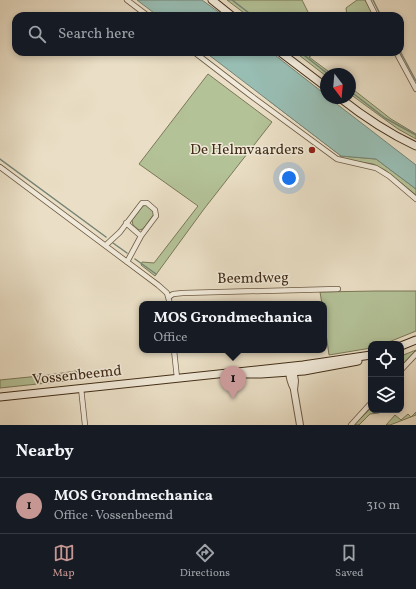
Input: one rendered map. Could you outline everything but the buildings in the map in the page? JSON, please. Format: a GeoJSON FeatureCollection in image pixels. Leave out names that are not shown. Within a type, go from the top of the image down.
{"type":"FeatureCollection","features":[{"type":"Feature","properties":{"kind":"main road"},"geometry":{"type":"LineString","coordinates":[[212,0],[227,12]]}},
{"type":"Feature","properties":{"kind":"main road"},"geometry":{"type":"LineString","coordinates":[[285,56],[320,82]]}},
{"type":"Feature","properties":{"kind":"main road"},"geometry":{"type":"LineString","coordinates":[[348,104],[393,135],[416,146]]}},
{"type":"Feature","properties":{"kind":"main road"},"geometry":{"type":"LineString","coordinates":[[404,345],[416,340]]}},
{"type":"Feature","properties":{"kind":"main road","name":"Vossenbeemd"},"geometry":{"type":"LineString","coordinates":[[0,397],[228,372],[292,370],[368,357]]}},
{"type":"Feature","properties":{"kind":"street"},"geometry":{"type":"LineString","coordinates":[[127,0],[143,12]]}},
{"type":"Feature","properties":{"kind":"street"},"geometry":{"type":"LineString","coordinates":[[368,0],[374,12]]}},
{"type":"Feature","properties":{"kind":"street"},"geometry":{"type":"LineString","coordinates":[[199,56],[337,159],[376,168],[389,176],[416,199]]}},
{"type":"Feature","properties":{"kind":"street"},"geometry":{"type":"LineString","coordinates":[[398,56],[416,89]]}},
{"type":"Feature","properties":{"kind":"street"},"geometry":{"type":"LineString","coordinates":[[0,167],[158,285],[169,297],[170,301]]}},
{"type":"Feature","properties":{"kind":"street"},"geometry":{"type":"LineString","coordinates":[[106,245],[120,232],[142,202],[151,206],[156,212],[156,216],[141,236],[127,262]]}},
{"type":"Feature","properties":{"kind":"street"},"geometry":{"type":"LineString","coordinates":[[126,223],[141,236]]}},
{"type":"Feature","properties":{"kind":"street","name":"Beemdweg"},"geometry":{"type":"LineString","coordinates":[[169,297],[173,294],[183,293],[338,289]]}},
{"type":"Feature","properties":{"kind":"street"},"geometry":{"type":"LineString","coordinates":[[174,353],[177,378]]}},
{"type":"Feature","properties":{"kind":"street"},"geometry":{"type":"LineString","coordinates":[[404,367],[416,354]]}},
{"type":"Feature","properties":{"kind":"street"},"geometry":{"type":"LineString","coordinates":[[292,370],[291,381],[300,425]]}},
{"type":"Feature","properties":{"kind":"street"},"geometry":{"type":"LineString","coordinates":[[81,388],[85,425]]}},
{"type":"Feature","properties":{"kind":"street"},"geometry":{"type":"LineString","coordinates":[[351,425],[368,406]]}},
{"type":"Feature","properties":{"kind":"green space"},"geometry":{"type":"Polygon","coordinates":[[[227,0],[302,0],[308,12],[243,12],[227,0]]]}},
{"type":"Feature","properties":{"kind":"green space"},"geometry":{"type":"Polygon","coordinates":[[[357,0],[365,0],[372,12],[346,12],[346,8],[357,0]]]}},
{"type":"Feature","properties":{"kind":"green space"},"geometry":{"type":"Polygon","coordinates":[[[300,56],[311,56],[309,57],[324,68],[320,68],[320,71],[300,56]]]}},
{"type":"Feature","properties":{"kind":"green space"},"geometry":{"type":"Polygon","coordinates":[[[208,74],[272,122],[204,209],[155,276],[141,265],[142,262],[154,263],[198,206],[139,164],[208,74]]]}},
{"type":"Feature","properties":{"kind":"green space"},"geometry":{"type":"Polygon","coordinates":[[[279,86],[341,156],[376,159],[416,189],[416,195],[385,170],[373,164],[341,159],[340,155],[268,100],[279,86]]]}},
{"type":"Feature","properties":{"kind":"green space"},"geometry":{"type":"Polygon","coordinates":[[[356,92],[391,119],[416,134],[416,139],[398,129],[356,98],[356,92]]]}},
{"type":"Feature","properties":{"kind":"green space"},"geometry":{"type":"Polygon","coordinates":[[[148,205],[154,210],[154,214],[143,229],[139,230],[133,225],[132,220],[143,206],[148,205]]]}},
{"type":"Feature","properties":{"kind":"green space"},"geometry":{"type":"Polygon","coordinates":[[[416,291],[416,331],[391,341],[368,341],[368,348],[329,355],[327,341],[327,301],[322,301],[320,292],[416,291]]]}},
{"type":"Feature","properties":{"kind":"green space"},"geometry":{"type":"Polygon","coordinates":[[[416,350],[404,363],[404,355],[416,350]]]}},
{"type":"Feature","properties":{"kind":"green space"},"geometry":{"type":"Polygon","coordinates":[[[76,371],[84,379],[0,388],[0,380],[76,371]]]}},
{"type":"Feature","properties":{"kind":"green space"},"geometry":{"type":"Polygon","coordinates":[[[368,411],[368,413],[379,413],[370,414],[359,425],[354,425],[368,411]]]}},
{"type":"Feature","properties":{"kind":"green space"},"geometry":{"type":"Polygon","coordinates":[[[408,414],[411,417],[390,425],[386,425],[395,415],[401,420],[408,414]]]}},
{"type":"Feature","properties":{"kind":"water"},"geometry":{"type":"Polygon","coordinates":[[[137,0],[202,0],[218,12],[153,12],[137,0]]]}},
{"type":"Feature","properties":{"kind":"water"},"geometry":{"type":"Polygon","coordinates":[[[210,56],[276,56],[320,90],[320,104],[337,104],[416,165],[416,189],[376,159],[341,156],[210,56]]]}},
{"type":"Feature","properties":{"kind":"waterway"},"geometry":{"type":"LineString","coordinates":[[232,0],[248,12]]}},
{"type":"Feature","properties":{"kind":"waterway"},"geometry":{"type":"LineString","coordinates":[[373,0],[379,12]]}},
{"type":"Feature","properties":{"kind":"waterway"},"geometry":{"type":"LineString","coordinates":[[305,56],[320,68]]}},
{"type":"Feature","properties":{"kind":"waterway"},"geometry":{"type":"LineString","coordinates":[[403,56],[416,81]]}},
{"type":"Feature","properties":{"kind":"waterway"},"geometry":{"type":"LineString","coordinates":[[356,96],[385,118],[416,135]]}},
{"type":"Feature","properties":{"kind":"waterway"},"geometry":{"type":"LineString","coordinates":[[0,159],[106,237]]}},
{"type":"Feature","properties":{"kind":"waterway"},"geometry":{"type":"LineString","coordinates":[[113,243],[127,253]]}},
{"type":"Feature","properties":{"kind":"waterway"},"geometry":{"type":"LineString","coordinates":[[135,259],[156,274]]}},
{"type":"Feature","properties":{"kind":"place","name":"De Helmvaarders"},"geometry":{"type":"Point","coordinates":[312,150]}},
{"type":"Feature","properties":{"kind":"place","name":"MOS Grondmechanica"},"geometry":{"type":"Point","coordinates":[233,399]}}]}
